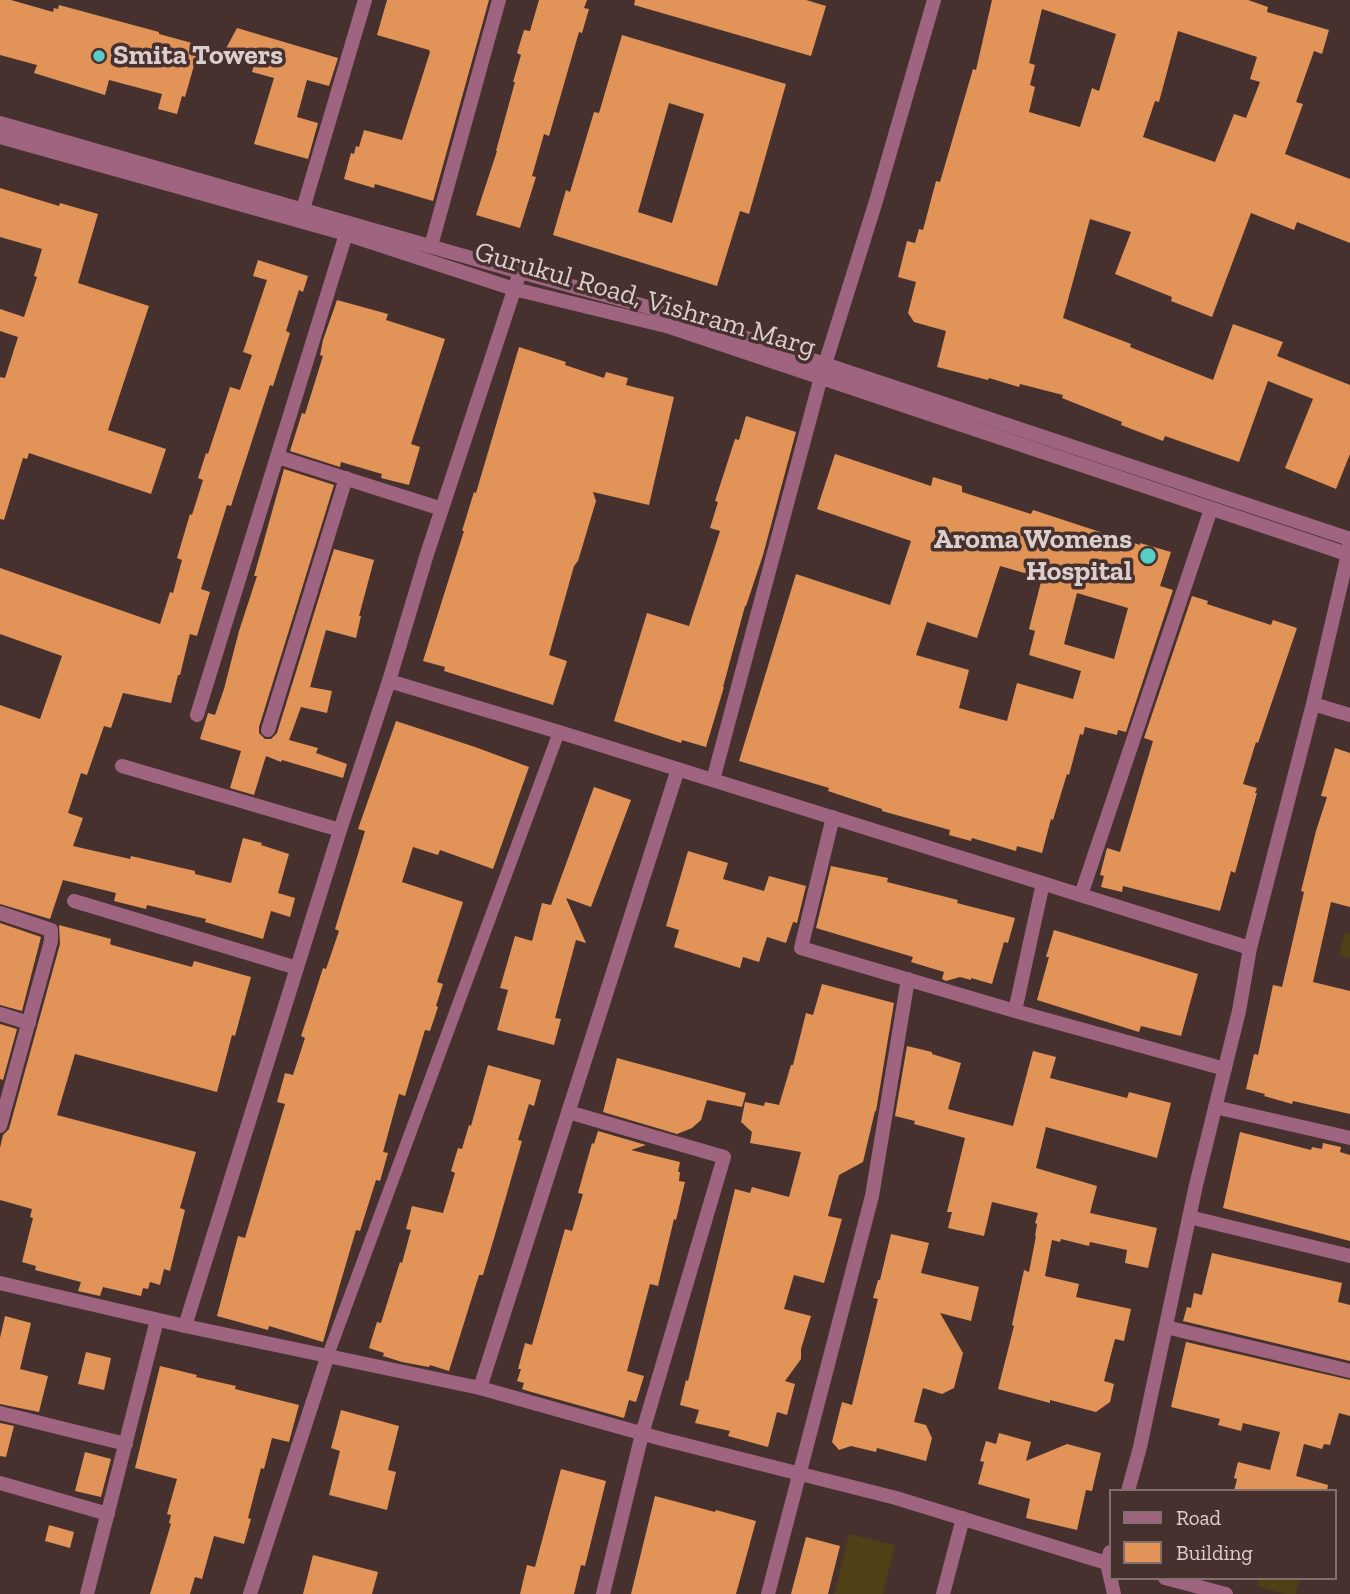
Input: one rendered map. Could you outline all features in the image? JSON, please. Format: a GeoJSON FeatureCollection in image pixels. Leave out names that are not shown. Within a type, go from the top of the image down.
{"type":"FeatureCollection","features":[{"type":"Feature","properties":{"kind":"street"},"geometry":{"type":"LineString","coordinates":[[303,209],[365,0]]}},
{"type":"Feature","properties":{"kind":"street"},"geometry":{"type":"LineString","coordinates":[[431,246],[499,0]]}},
{"type":"Feature","properties":{"kind":"street"},"geometry":{"type":"LineString","coordinates":[[713,780],[823,372],[934,0]]}},
{"type":"Feature","properties":{"kind":"street","name":"Gurukul Road, Vishram Marg"},"geometry":{"type":"LineString","coordinates":[[0,123],[674,314],[823,372],[1211,509],[1349,545]]}},
{"type":"Feature","properties":{"kind":"street","name":"Gurukul Road, Vishram Marg"},"geometry":{"type":"LineString","coordinates":[[0,137],[346,234],[514,289],[670,327],[823,372],[1349,545]]}},
{"type":"Feature","properties":{"kind":"street"},"geometry":{"type":"LineString","coordinates":[[197,715],[346,234]]}},
{"type":"Feature","properties":{"kind":"street"},"geometry":{"type":"LineString","coordinates":[[185,1326],[442,509],[520,272]]}},
{"type":"Feature","properties":{"kind":"street"},"geometry":{"type":"LineString","coordinates":[[278,457],[442,509]]}},
{"type":"Feature","properties":{"kind":"street"},"geometry":{"type":"LineString","coordinates":[[268,730],[346,478]]}},
{"type":"Feature","properties":{"kind":"street"},"geometry":{"type":"LineString","coordinates":[[1081,895],[1211,509]]}},
{"type":"Feature","properties":{"kind":"street"},"geometry":{"type":"LineString","coordinates":[[1129,1489],[1189,1217],[1239,1011],[1250,948],[1313,704],[1349,545]]}},
{"type":"Feature","properties":{"kind":"street"},"geometry":{"type":"LineString","coordinates":[[389,681],[1250,948]]}},
{"type":"Feature","properties":{"kind":"street"},"geometry":{"type":"LineString","coordinates":[[1313,704],[1350,715]]}},
{"type":"Feature","properties":{"kind":"street"},"geometry":{"type":"LineString","coordinates":[[122,766],[340,830]]}},
{"type":"Feature","properties":{"kind":"street"},"geometry":{"type":"LineString","coordinates":[[480,1388],[678,769]]}},
{"type":"Feature","properties":{"kind":"street"},"geometry":{"type":"LineString","coordinates":[[833,817],[801,948],[1225,1069]]}},
{"type":"Feature","properties":{"kind":"street"},"geometry":{"type":"LineString","coordinates":[[1015,1011],[1044,883]]}},
{"type":"Feature","properties":{"kind":"street"},"geometry":{"type":"LineString","coordinates":[[74,901],[297,968]]}},
{"type":"Feature","properties":{"kind":"street"},"geometry":{"type":"LineString","coordinates":[[0,913],[51,930],[51,941],[0,1126]]}},
{"type":"Feature","properties":{"kind":"street"},"geometry":{"type":"LineString","coordinates":[[768,1594],[872,1196],[908,979]]}},
{"type":"Feature","properties":{"kind":"street"},"geometry":{"type":"LineString","coordinates":[[0,1013],[29,1023]]}},
{"type":"Feature","properties":{"kind":"street"},"geometry":{"type":"LineString","coordinates":[[1215,1107],[1350,1138]]}},
{"type":"Feature","properties":{"kind":"street"},"geometry":{"type":"LineString","coordinates":[[568,1112],[724,1157],[642,1434],[603,1594]]}},
{"type":"Feature","properties":{"kind":"street"},"geometry":{"type":"LineString","coordinates":[[1189,1217],[1350,1256]]}},
{"type":"Feature","properties":{"kind":"street"},"geometry":{"type":"LineString","coordinates":[[0,1283],[156,1320],[480,1388],[642,1434],[896,1497],[1108,1560]]}},
{"type":"Feature","properties":{"kind":"street"},"geometry":{"type":"LineString","coordinates":[[87,1594],[156,1320]]}},
{"type":"Feature","properties":{"kind":"street"},"geometry":{"type":"LineString","coordinates":[[1166,1327],[1350,1371]]}},
{"type":"Feature","properties":{"kind":"street"},"geometry":{"type":"LineString","coordinates":[[250,1594],[328,1355]]}},
{"type":"Feature","properties":{"kind":"street"},"geometry":{"type":"LineString","coordinates":[[0,1413],[126,1444]]}},
{"type":"Feature","properties":{"kind":"street"},"geometry":{"type":"LineString","coordinates":[[0,1483],[108,1514]]}},
{"type":"Feature","properties":{"kind":"street"},"geometry":{"type":"LineString","coordinates":[[943,1594],[963,1518]]}},
{"type":"Feature","properties":{"kind":"street"},"geometry":{"type":"LineString","coordinates":[[1173,1580],[1226,1594]]}},
{"type":"Feature","properties":{"kind":"lane"},"geometry":{"type":"LineString","coordinates":[[328,1355],[559,732]]}},
{"type":"Feature","properties":{"kind":"shaded area"},"geometry":{"type":"Polygon","coordinates":[[[1345,933],[1350,934],[1350,958],[1339,956],[1345,933]]]}},
{"type":"Feature","properties":{"kind":"shaded area"},"geometry":{"type":"Polygon","coordinates":[[[849,1534],[895,1545],[883,1594],[834,1594],[849,1534]]]}},
{"type":"Feature","properties":{"kind":"shaded area"},"geometry":{"type":"Polygon","coordinates":[[[1259,1580],[1300,1580],[1296,1594],[1285,1594],[1257,1586],[1259,1580]]]}},
{"type":"Feature","properties":{"kind":"building","name":"Smita Towers"},"geometry":{"type":"Polygon","coordinates":[[[0,0],[11,0],[53,12],[59,5],[192,43],[191,47],[199,48],[185,97],[182,96],[177,114],[158,109],[162,94],[109,80],[105,95],[34,73],[37,65],[0,55],[0,0]]]}},
{"type":"Feature","properties":{"kind":"building"},"geometry":{"type":"Polygon","coordinates":[[[387,0],[489,0],[433,201],[375,184],[374,188],[344,179],[351,153],[354,154],[356,146],[359,147],[364,130],[402,140],[430,52],[377,35],[387,0]]]}},
{"type":"Feature","properties":{"kind":"building"},"geometry":{"type":"Polygon","coordinates":[[[539,0],[587,0],[584,8],[589,9],[582,33],[579,32],[549,136],[544,134],[532,176],[536,177],[520,228],[476,215],[497,151],[515,82],[521,55],[517,53],[524,30],[530,31],[539,0]]]}},
{"type":"Feature","properties":{"kind":"building"},"geometry":{"type":"Polygon","coordinates":[[[635,0],[806,0],[826,6],[811,56],[634,5],[635,0]]]}},
{"type":"Feature","properties":{"kind":"building"},"geometry":{"type":"Polygon","coordinates":[[[992,0],[1248,0],[1268,7],[1267,12],[1329,30],[1322,54],[1314,51],[1296,102],[1303,104],[1285,154],[1350,179],[1350,243],[1297,222],[1294,230],[1251,213],[1212,317],[1115,274],[1131,232],[1090,219],[1063,318],[1213,380],[1233,324],[1283,342],[1277,356],[1350,385],[1350,454],[1336,489],[1285,468],[1313,399],[1268,381],[1239,462],[1165,436],[1163,441],[1062,398],[1063,395],[937,367],[946,331],[914,322],[908,313],[916,282],[898,277],[907,241],[915,243],[919,229],[923,230],[936,181],[940,182],[973,69],[976,70],[992,0]],[[1042,9],[1029,63],[1035,65],[1030,85],[1035,87],[1029,112],[1080,127],[1092,88],[1099,91],[1116,34],[1042,9]],[[1178,31],[1159,102],[1155,101],[1143,137],[1215,162],[1234,114],[1246,118],[1260,82],[1250,79],[1257,57],[1178,31]]]}},
{"type":"Feature","properties":{"kind":"building"},"geometry":{"type":"Polygon","coordinates":[[[237,28],[338,58],[329,86],[307,80],[297,117],[318,123],[308,159],[254,144],[274,78],[252,72],[254,65],[222,56],[237,28]]]}},
{"type":"Feature","properties":{"kind":"building"},"geometry":{"type":"Polygon","coordinates":[[[622,35],[786,84],[749,214],[740,211],[717,286],[553,235],[566,190],[570,192],[594,112],[599,113],[622,35]],[[669,103],[638,212],[672,223],[704,114],[669,103]]]}},
{"type":"Feature","properties":{"kind":"building"},"geometry":{"type":"Polygon","coordinates":[[[0,188],[59,206],[60,203],[98,214],[78,283],[149,306],[108,430],[166,449],[151,494],[29,453],[27,459],[23,458],[4,520],[0,519],[0,377],[5,378],[18,337],[0,331],[0,309],[24,317],[37,277],[34,276],[42,249],[0,237],[0,188]]]}},
{"type":"Feature","properties":{"kind":"building"},"geometry":{"type":"Polygon","coordinates":[[[258,260],[308,276],[303,292],[299,290],[286,331],[290,333],[273,386],[270,385],[231,506],[227,505],[201,589],[210,592],[197,636],[190,634],[171,703],[123,693],[111,728],[104,726],[87,775],[81,773],[68,813],[83,818],[73,846],[130,859],[131,856],[195,871],[195,874],[231,883],[243,838],[289,854],[278,893],[295,898],[290,917],[271,911],[263,939],[205,922],[206,919],[147,905],[146,909],[114,901],[116,893],[63,880],[50,919],[0,904],[0,705],[40,719],[62,656],[0,634],[0,568],[160,624],[170,592],[173,593],[182,560],[177,558],[203,480],[198,478],[206,453],[208,454],[230,387],[240,390],[252,355],[243,352],[267,280],[253,276],[258,260]]]}},
{"type":"Feature","properties":{"kind":"building"},"geometry":{"type":"Polygon","coordinates":[[[337,300],[388,314],[386,320],[445,339],[411,444],[420,447],[409,485],[381,478],[382,474],[341,462],[340,467],[290,451],[302,413],[305,414],[323,356],[320,355],[323,340],[337,300]]]}},
{"type":"Feature","properties":{"kind":"building"},"geometry":{"type":"Polygon","coordinates":[[[519,347],[604,378],[606,372],[628,378],[626,385],[674,397],[649,505],[593,492],[596,501],[549,655],[567,661],[553,705],[444,671],[445,667],[423,661],[519,347]]]}},
{"type":"Feature","properties":{"kind":"building"},"geometry":{"type":"Polygon","coordinates":[[[746,416],[796,432],[706,747],[682,740],[681,743],[614,721],[647,613],[689,626],[720,531],[710,528],[718,502],[715,501],[735,439],[739,440],[746,416]]]}},
{"type":"Feature","properties":{"kind":"building"},"geometry":{"type":"Polygon","coordinates":[[[835,454],[931,486],[933,477],[962,486],[962,492],[1031,514],[1033,510],[1140,545],[1171,552],[1160,586],[1173,590],[1126,732],[1118,730],[1117,735],[1085,727],[1083,735],[1080,734],[1042,853],[1017,846],[1016,851],[972,838],[971,841],[949,835],[950,830],[882,811],[828,791],[829,788],[739,761],[796,574],[890,605],[911,541],[817,509],[835,454]],[[1000,566],[977,638],[927,622],[916,655],[969,670],[959,708],[1007,721],[1017,683],[1073,699],[1081,671],[1029,655],[1035,631],[1029,629],[1042,578],[1000,566]],[[1077,593],[1064,644],[1114,659],[1128,608],[1077,593]]]}},
{"type":"Feature","properties":{"kind":"building"},"geometry":{"type":"Polygon","coordinates":[[[284,469],[334,485],[259,727],[259,733],[265,739],[271,739],[277,733],[334,549],[374,560],[356,638],[326,630],[310,687],[332,691],[327,713],[301,707],[289,740],[318,748],[316,753],[347,764],[343,778],[266,756],[254,795],[230,788],[241,751],[200,739],[208,713],[215,715],[224,689],[257,576],[254,576],[284,469]]]}},
{"type":"Feature","properties":{"kind":"building"},"geometry":{"type":"Polygon","coordinates":[[[1192,596],[1208,601],[1207,604],[1271,625],[1273,620],[1297,628],[1243,784],[1257,788],[1257,793],[1235,873],[1231,871],[1220,911],[1123,886],[1122,892],[1101,887],[1104,876],[1100,875],[1107,848],[1120,852],[1153,741],[1144,738],[1192,596]]]}},
{"type":"Feature","properties":{"kind":"building"},"geometry":{"type":"Polygon","coordinates":[[[396,721],[529,767],[493,869],[440,850],[438,855],[413,847],[402,882],[463,902],[437,982],[443,984],[436,1006],[438,1007],[430,1031],[425,1030],[405,1096],[399,1094],[383,1152],[388,1153],[380,1181],[376,1180],[360,1231],[356,1230],[323,1342],[269,1326],[268,1330],[217,1316],[238,1236],[245,1238],[285,1104],[277,1102],[285,1073],[293,1075],[305,1038],[301,1036],[323,968],[326,969],[339,931],[335,929],[365,831],[358,829],[396,721]]]}},
{"type":"Feature","properties":{"kind":"building"},"geometry":{"type":"Polygon","coordinates":[[[1335,748],[1350,753],[1350,907],[1331,902],[1313,982],[1350,991],[1350,1114],[1293,1101],[1292,1104],[1246,1089],[1254,1054],[1258,1055],[1273,985],[1282,987],[1304,892],[1301,891],[1327,797],[1321,796],[1335,748]]]}},
{"type":"Feature","properties":{"kind":"building"},"geometry":{"type":"Polygon","coordinates":[[[594,787],[631,800],[591,907],[566,898],[586,943],[576,940],[555,1018],[561,1019],[554,1045],[497,1030],[508,990],[500,988],[515,936],[532,941],[542,903],[551,905],[594,787]]]}},
{"type":"Feature","properties":{"kind":"building"},"geometry":{"type":"Polygon","coordinates":[[[688,851],[728,863],[723,879],[764,891],[769,876],[806,886],[797,923],[793,922],[786,943],[767,937],[759,962],[743,957],[740,968],[674,947],[679,930],[666,926],[688,851]]]}},
{"type":"Feature","properties":{"kind":"building"},"geometry":{"type":"Polygon","coordinates":[[[831,866],[888,878],[887,882],[1015,918],[1008,943],[1004,942],[992,984],[960,977],[946,981],[942,979],[944,972],[911,962],[913,957],[816,928],[831,866]]]}},
{"type":"Feature","properties":{"kind":"building"},"geometry":{"type":"Polygon","coordinates":[[[0,923],[41,937],[22,1011],[0,1005],[0,923]]]}},
{"type":"Feature","properties":{"kind":"building"},"geometry":{"type":"Polygon","coordinates":[[[59,925],[111,939],[112,945],[192,967],[194,961],[251,977],[217,1092],[75,1054],[57,1115],[196,1152],[180,1208],[185,1210],[170,1271],[164,1269],[160,1285],[150,1282],[148,1289],[143,1288],[141,1296],[103,1287],[100,1296],[78,1291],[81,1282],[35,1270],[36,1266],[22,1262],[33,1218],[30,1217],[32,1209],[0,1200],[0,1148],[3,1135],[9,1129],[60,944],[59,925]]]}},
{"type":"Feature","properties":{"kind":"building"},"geometry":{"type":"Polygon","coordinates":[[[1054,930],[1198,974],[1181,1036],[1141,1026],[1139,1032],[1037,1000],[1054,930]]]}},
{"type":"Feature","properties":{"kind":"building"},"geometry":{"type":"Polygon","coordinates":[[[822,984],[894,1003],[876,1111],[863,1162],[839,1175],[828,1216],[842,1219],[824,1283],[794,1275],[784,1309],[811,1316],[801,1349],[801,1359],[785,1381],[795,1384],[787,1415],[777,1412],[768,1447],[728,1436],[730,1431],[695,1423],[699,1410],[680,1405],[735,1189],[750,1193],[752,1187],[789,1197],[801,1152],[750,1143],[752,1132],[741,1122],[745,1102],[764,1106],[765,1102],[779,1105],[793,1065],[806,1013],[813,1015],[822,984]]]}},
{"type":"Feature","properties":{"kind":"building"},"geometry":{"type":"Polygon","coordinates":[[[0,1024],[17,1029],[3,1080],[0,1079],[0,1024]]]}},
{"type":"Feature","properties":{"kind":"building"},"geometry":{"type":"Polygon","coordinates":[[[907,1046],[961,1063],[948,1109],[1013,1126],[1033,1051],[1056,1057],[1050,1078],[1127,1098],[1129,1092],[1171,1103],[1157,1158],[1046,1127],[1036,1168],[1097,1186],[1090,1213],[1157,1228],[1148,1268],[1125,1263],[1127,1250],[1090,1242],[1089,1246],[1061,1239],[1060,1242],[1052,1240],[1045,1276],[1079,1284],[1076,1297],[1131,1309],[1124,1341],[1115,1339],[1104,1381],[1114,1384],[1110,1402],[1096,1412],[998,1389],[1014,1326],[1012,1325],[1024,1270],[1029,1272],[1038,1213],[992,1202],[984,1236],[948,1228],[952,1212],[947,1212],[965,1138],[895,1116],[907,1046]]]}},
{"type":"Feature","properties":{"kind":"building"},"geometry":{"type":"Polygon","coordinates":[[[617,1058],[746,1093],[742,1107],[707,1100],[701,1120],[692,1128],[677,1134],[603,1112],[617,1058]]]}},
{"type":"Feature","properties":{"kind":"building"},"geometry":{"type":"Polygon","coordinates":[[[488,1065],[541,1080],[534,1106],[529,1104],[518,1140],[522,1141],[483,1275],[479,1275],[449,1371],[383,1356],[384,1353],[369,1348],[377,1322],[381,1323],[400,1262],[402,1263],[411,1230],[406,1229],[412,1206],[443,1213],[455,1173],[451,1171],[458,1148],[462,1149],[469,1125],[471,1126],[488,1065]]]}},
{"type":"Feature","properties":{"kind":"building"},"geometry":{"type":"Polygon","coordinates":[[[598,1131],[646,1145],[631,1150],[680,1162],[679,1181],[685,1182],[658,1286],[650,1284],[627,1371],[644,1376],[636,1402],[629,1400],[624,1418],[522,1389],[524,1383],[517,1381],[525,1343],[532,1345],[565,1229],[572,1231],[583,1194],[578,1193],[598,1131]]]}},
{"type":"Feature","properties":{"kind":"building"},"geometry":{"type":"Polygon","coordinates":[[[1240,1132],[1311,1150],[1312,1147],[1322,1149],[1323,1143],[1341,1147],[1340,1152],[1350,1155],[1350,1241],[1223,1208],[1240,1132]]]}},
{"type":"Feature","properties":{"kind":"building"},"geometry":{"type":"Polygon","coordinates":[[[891,1234],[929,1243],[921,1273],[979,1287],[971,1321],[940,1313],[963,1353],[954,1388],[942,1394],[923,1388],[914,1422],[926,1425],[932,1438],[926,1461],[877,1448],[876,1452],[851,1446],[839,1450],[832,1442],[842,1402],[852,1405],[878,1299],[873,1298],[891,1234]]]}},
{"type":"Feature","properties":{"kind":"building"},"geometry":{"type":"Polygon","coordinates":[[[1212,1253],[1342,1283],[1338,1302],[1350,1305],[1350,1361],[1183,1321],[1187,1307],[1191,1308],[1194,1293],[1202,1295],[1212,1253]]]}},
{"type":"Feature","properties":{"kind":"building"},"geometry":{"type":"Polygon","coordinates":[[[5,1316],[31,1323],[20,1369],[48,1376],[39,1412],[0,1404],[0,1338],[5,1316]]]}},
{"type":"Feature","properties":{"kind":"building"},"geometry":{"type":"Polygon","coordinates":[[[1186,1342],[1350,1380],[1350,1416],[1339,1413],[1330,1445],[1324,1444],[1322,1449],[1304,1444],[1296,1476],[1328,1485],[1327,1489],[1234,1489],[1238,1462],[1270,1470],[1280,1432],[1243,1423],[1241,1431],[1218,1425],[1220,1419],[1171,1407],[1186,1342]]]}},
{"type":"Feature","properties":{"kind":"building"},"geometry":{"type":"Polygon","coordinates":[[[86,1352],[111,1358],[104,1390],[78,1384],[86,1352]]]}},
{"type":"Feature","properties":{"kind":"building"},"geometry":{"type":"Polygon","coordinates":[[[160,1366],[299,1405],[289,1442],[272,1438],[264,1469],[261,1468],[244,1544],[214,1536],[202,1579],[195,1577],[190,1594],[150,1594],[171,1524],[171,1515],[167,1514],[177,1479],[135,1468],[160,1366]]]}},
{"type":"Feature","properties":{"kind":"building"},"geometry":{"type":"Polygon","coordinates":[[[341,1410],[399,1426],[388,1470],[396,1472],[387,1510],[329,1495],[340,1451],[331,1448],[341,1410]]]}},
{"type":"Feature","properties":{"kind":"building"},"geometry":{"type":"Polygon","coordinates":[[[0,1423],[14,1426],[6,1457],[0,1456],[0,1423]]]}},
{"type":"Feature","properties":{"kind":"building"},"geometry":{"type":"Polygon","coordinates":[[[999,1433],[1031,1442],[1026,1461],[1067,1444],[1101,1453],[1092,1491],[1086,1490],[1077,1530],[1026,1518],[1030,1499],[978,1484],[984,1462],[980,1461],[986,1441],[996,1444],[999,1433]]]}},
{"type":"Feature","properties":{"kind":"building"},"geometry":{"type":"Polygon","coordinates":[[[85,1452],[111,1459],[101,1497],[75,1491],[85,1452]]]}},
{"type":"Feature","properties":{"kind":"building"},"geometry":{"type":"Polygon","coordinates":[[[561,1469],[606,1481],[585,1566],[581,1565],[574,1594],[520,1594],[527,1565],[535,1567],[561,1469]]]}},
{"type":"Feature","properties":{"kind":"building"},"geometry":{"type":"Polygon","coordinates":[[[655,1496],[756,1521],[736,1594],[631,1594],[655,1496]]]}},
{"type":"Feature","properties":{"kind":"building"},"geometry":{"type":"Polygon","coordinates":[[[49,1525],[74,1532],[70,1548],[45,1541],[49,1525]]]}},
{"type":"Feature","properties":{"kind":"building"},"geometry":{"type":"Polygon","coordinates":[[[806,1537],[840,1546],[828,1594],[791,1594],[806,1537]]]}},
{"type":"Feature","properties":{"kind":"building"},"geometry":{"type":"Polygon","coordinates":[[[313,1555],[378,1572],[372,1594],[303,1594],[313,1555]]]}},
{"type":"Feature","properties":{"kind":"place","name":"Smita Towers"},"geometry":{"type":"Point","coordinates":[99,56]}},
{"type":"Feature","properties":{"kind":"place","name":"Aroma Womens Hospital"},"geometry":{"type":"Point","coordinates":[1148,556]}}]}
